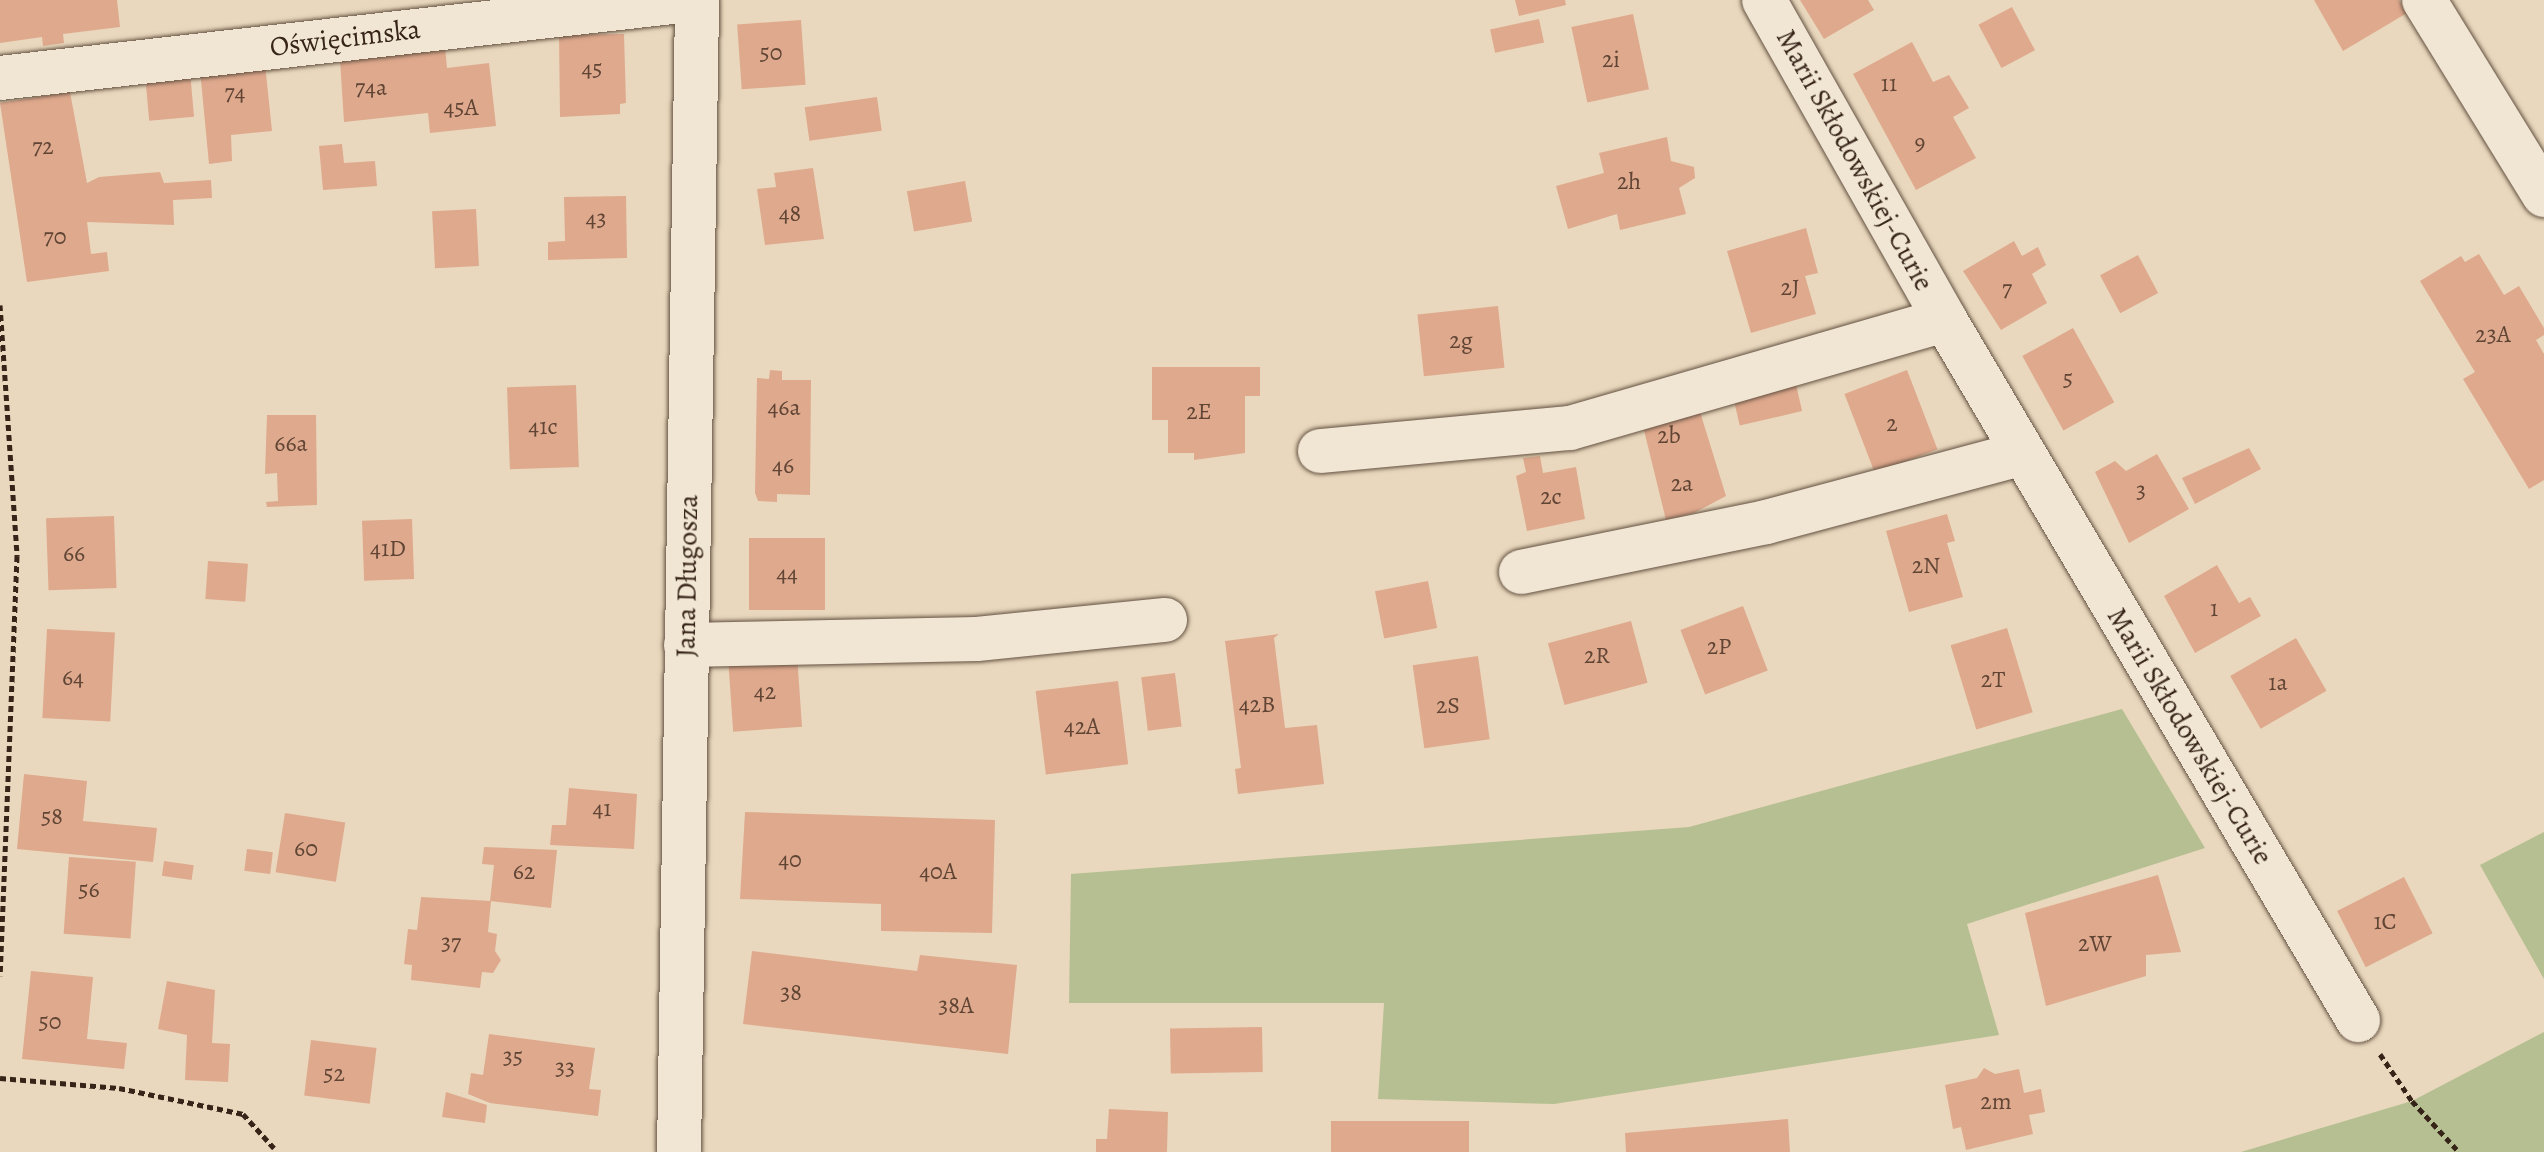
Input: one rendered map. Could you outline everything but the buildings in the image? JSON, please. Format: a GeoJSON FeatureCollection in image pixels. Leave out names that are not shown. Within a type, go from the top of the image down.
{"type":"FeatureCollection","features":[{"type":"Feature","properties":{"kind":"street","name":"Oświęcimska"},"geometry":{"type":"LineString","coordinates":[[0,78],[690,0]]}},
{"type":"Feature","properties":{"kind":"street","name":"Jana Długosza"},"geometry":{"type":"LineString","coordinates":[[679,1152],[697,0]]}},
{"type":"Feature","properties":{"kind":"street","name":"Marii Skłodowskiej-Curie"},"geometry":{"type":"LineString","coordinates":[[1764,0],[1945,320],[2358,1020]]}},
{"type":"Feature","properties":{"kind":"street"},"geometry":{"type":"LineString","coordinates":[[2424,0],[2544,195]]}},
{"type":"Feature","properties":{"kind":"street","name":"Marii Skłodowskiej-Curie"},"geometry":{"type":"LineString","coordinates":[[1320,451],[1570,428],[1945,320]]}},
{"type":"Feature","properties":{"kind":"street"},"geometry":{"type":"LineString","coordinates":[[1521,572],[1766,522],[2023,453]]}},
{"type":"Feature","properties":{"kind":"street"},"geometry":{"type":"LineString","coordinates":[[686,645],[977,639],[1165,620]]}},
{"type":"Feature","properties":{"kind":"path"},"geometry":{"type":"LineString","coordinates":[[0,305],[17,556],[0,976]]}},
{"type":"Feature","properties":{"kind":"path"},"geometry":{"type":"LineString","coordinates":[[2358,1020],[2412,1101],[2459,1152]]}},
{"type":"Feature","properties":{"kind":"path"},"geometry":{"type":"LineString","coordinates":[[0,1078],[119,1088],[243,1114],[274,1148]]}},
{"type":"Feature","properties":{"kind":"green space"},"geometry":{"type":"Polygon","coordinates":[[[2122,709],[2205,848],[1967,924],[1999,1035],[1554,1104],[1378,1099],[1384,1003],[1069,1003],[1071,874],[1689,827],[2122,709]]]}},
{"type":"Feature","properties":{"kind":"green space"},"geometry":{"type":"Polygon","coordinates":[[[2544,832],[2544,979],[2480,865],[2544,832]]]}},
{"type":"Feature","properties":{"kind":"green space"},"geometry":{"type":"Polygon","coordinates":[[[2544,1032],[2544,1152],[2241,1152],[2412,1101],[2544,1032]]]}}]}
